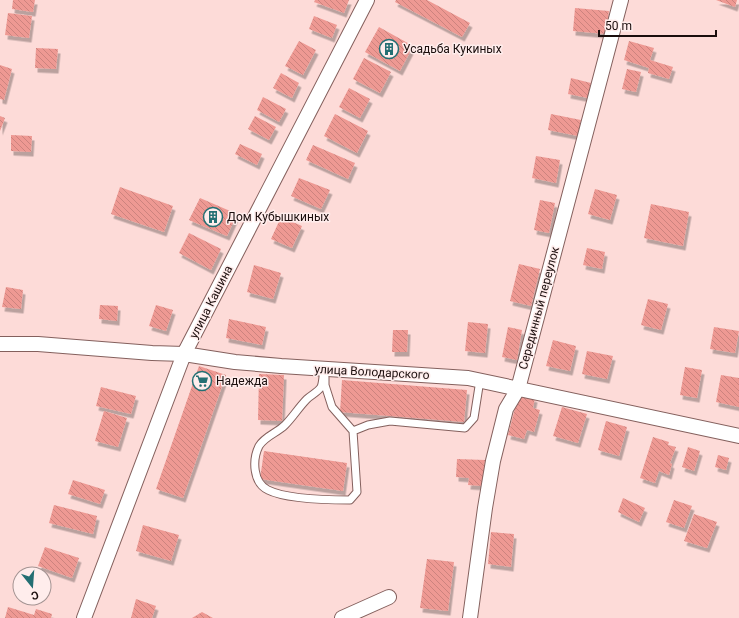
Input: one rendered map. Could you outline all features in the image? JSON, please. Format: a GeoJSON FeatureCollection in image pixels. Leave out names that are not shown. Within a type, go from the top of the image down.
{"type":"FeatureCollection","features":[{"type":"Feature","properties":{"kind":"street","name":"улица Кашина"},"geometry":{"type":"LineString","coordinates":[[84,618],[184,354],[367,0]]}},
{"type":"Feature","properties":{"kind":"street","name":"Серединный переулок"},"geometry":{"type":"LineString","coordinates":[[470,618],[493,461],[506,408],[518,389],[621,0]]}},
{"type":"Feature","properties":{"kind":"street","name":"улица Володарского"},"geometry":{"type":"LineString","coordinates":[[0,344],[38,344],[184,354],[235,362],[468,378],[739,436]]}},
{"type":"Feature","properties":{"kind":"street"},"geometry":{"type":"LineString","coordinates":[[342,618],[389,597]]}},
{"type":"Feature","properties":{"kind":"lane"},"geometry":{"type":"LineString","coordinates":[[324,369],[325,385],[332,407],[353,431],[356,492],[350,500],[330,500],[282,494],[267,490],[256,476],[255,463],[259,447],[267,437],[285,425],[308,398],[321,387],[324,369]]}},
{"type":"Feature","properties":{"kind":"lane"},"geometry":{"type":"LineString","coordinates":[[353,431],[368,425],[390,421],[465,428],[474,418],[480,380]]}},
{"type":"Feature","properties":{"kind":"building"},"geometry":{"type":"Polygon","coordinates":[[[13,0],[35,0],[33,12],[12,9],[13,0]]]}},
{"type":"Feature","properties":{"kind":"building"},"geometry":{"type":"Polygon","coordinates":[[[315,0],[349,0],[344,13],[314,2],[315,0]]]}},
{"type":"Feature","properties":{"kind":"building"},"geometry":{"type":"Polygon","coordinates":[[[396,0],[427,0],[470,23],[462,37],[395,2],[396,0]]]}},
{"type":"Feature","properties":{"kind":"building"},"geometry":{"type":"Polygon","coordinates":[[[716,0],[737,0],[735,7],[716,0]]]}},
{"type":"Feature","properties":{"kind":"building"},"geometry":{"type":"Polygon","coordinates":[[[575,8],[609,11],[606,34],[573,31],[575,8]]]}},
{"type":"Feature","properties":{"kind":"building"},"geometry":{"type":"Polygon","coordinates":[[[8,13],[32,16],[29,38],[5,35],[8,13]]]}},
{"type":"Feature","properties":{"kind":"building"},"geometry":{"type":"Polygon","coordinates":[[[314,16],[337,25],[332,38],[309,29],[314,16]]]}},
{"type":"Feature","properties":{"kind":"building","name":"Усадьба Кукиных"},"geometry":{"type":"Polygon","coordinates":[[[379,27],[413,46],[400,71],[365,52],[379,27]]]}},
{"type":"Feature","properties":{"kind":"building"},"geometry":{"type":"Polygon","coordinates":[[[299,41],[316,50],[303,75],[285,66],[299,41]]]}},
{"type":"Feature","properties":{"kind":"building"},"geometry":{"type":"Polygon","coordinates":[[[629,41],[654,48],[650,60],[673,67],[669,79],[648,73],[649,68],[624,60],[629,41]]]}},
{"type":"Feature","properties":{"kind":"building"},"geometry":{"type":"Polygon","coordinates":[[[36,48],[58,49],[56,69],[35,68],[36,48]]]}},
{"type":"Feature","properties":{"kind":"building"},"geometry":{"type":"Polygon","coordinates":[[[364,58],[391,72],[380,93],[353,79],[364,58]]]}},
{"type":"Feature","properties":{"kind":"building"},"geometry":{"type":"Polygon","coordinates":[[[0,65],[12,69],[4,100],[0,99],[0,65]]]}},
{"type":"Feature","properties":{"kind":"building"},"geometry":{"type":"Polygon","coordinates":[[[627,69],[641,72],[636,92],[622,89],[627,69]]]}},
{"type":"Feature","properties":{"kind":"building"},"geometry":{"type":"Polygon","coordinates":[[[281,73],[299,83],[292,98],[273,88],[281,73]]]}},
{"type":"Feature","properties":{"kind":"building"},"geometry":{"type":"Polygon","coordinates":[[[571,78],[591,83],[588,98],[568,94],[571,78]]]}},
{"type":"Feature","properties":{"kind":"building"},"geometry":{"type":"Polygon","coordinates":[[[349,88],[370,99],[360,118],[339,107],[349,88]]]}},
{"type":"Feature","properties":{"kind":"building"},"geometry":{"type":"Polygon","coordinates":[[[263,97],[286,109],[279,122],[257,110],[263,97]]]}},
{"type":"Feature","properties":{"kind":"building"},"geometry":{"type":"Polygon","coordinates":[[[335,114],[368,131],[357,153],[324,136],[335,114]]]}},
{"type":"Feature","properties":{"kind":"building"},"geometry":{"type":"Polygon","coordinates":[[[551,114],[581,120],[578,136],[548,130],[551,114]]]}},
{"type":"Feature","properties":{"kind":"building"},"geometry":{"type":"Polygon","coordinates":[[[0,116],[5,118],[0,131],[0,116]]]}},
{"type":"Feature","properties":{"kind":"building"},"geometry":{"type":"Polygon","coordinates":[[[255,116],[276,127],[269,140],[248,129],[255,116]]]}},
{"type":"Feature","properties":{"kind":"building"},"geometry":{"type":"Polygon","coordinates":[[[11,135],[32,136],[31,152],[11,151],[11,135]]]}},
{"type":"Feature","properties":{"kind":"building"},"geometry":{"type":"Polygon","coordinates":[[[240,144],[262,154],[257,165],[235,154],[240,144]]]}},
{"type":"Feature","properties":{"kind":"building"},"geometry":{"type":"Polygon","coordinates":[[[313,145],[355,163],[348,179],[306,160],[313,145]]]}},
{"type":"Feature","properties":{"kind":"building"},"geometry":{"type":"Polygon","coordinates":[[[536,156],[560,160],[556,183],[532,178],[536,156]]]}},
{"type":"Feature","properties":{"kind":"building"},"geometry":{"type":"Polygon","coordinates":[[[299,178],[330,190],[321,209],[291,196],[299,178]]]}},
{"type":"Feature","properties":{"kind":"building"},"geometry":{"type":"Polygon","coordinates":[[[120,187],[173,206],[164,232],[111,214],[120,187]]]}},
{"type":"Feature","properties":{"kind":"building"},"geometry":{"type":"Polygon","coordinates":[[[595,189],[617,195],[610,220],[588,214],[595,189]]]}},
{"type":"Feature","properties":{"kind":"building","name":"Дом Кубышкиных"},"geometry":{"type":"Polygon","coordinates":[[[200,198],[237,214],[227,236],[189,220],[200,198]]]}},
{"type":"Feature","properties":{"kind":"building"},"geometry":{"type":"Polygon","coordinates":[[[540,200],[555,203],[549,233],[534,230],[540,200]]]}},
{"type":"Feature","properties":{"kind":"building"},"geometry":{"type":"Polygon","coordinates":[[[651,204],[689,212],[683,246],[644,238],[651,204]]]}},
{"type":"Feature","properties":{"kind":"building"},"geometry":{"type":"Polygon","coordinates":[[[281,217],[302,226],[292,248],[271,239],[281,217]]]}},
{"type":"Feature","properties":{"kind":"building"},"geometry":{"type":"Polygon","coordinates":[[[189,233],[221,249],[211,270],[179,253],[189,233]]]}},
{"type":"Feature","properties":{"kind":"building"},"geometry":{"type":"Polygon","coordinates":[[[587,248],[605,252],[602,269],[583,265],[587,248]]]}},
{"type":"Feature","properties":{"kind":"building"},"geometry":{"type":"Polygon","coordinates":[[[519,264],[540,269],[531,306],[510,301],[519,264]]]}},
{"type":"Feature","properties":{"kind":"building"},"geometry":{"type":"Polygon","coordinates":[[[254,265],[281,273],[273,299],[247,292],[254,265]]]}},
{"type":"Feature","properties":{"kind":"building"},"geometry":{"type":"Polygon","coordinates":[[[6,287],[23,290],[21,309],[2,307],[6,287]]]}},
{"type":"Feature","properties":{"kind":"building"},"geometry":{"type":"Polygon","coordinates":[[[648,299],[668,304],[661,330],[641,325],[648,299]]]}},
{"type":"Feature","properties":{"kind":"building"},"geometry":{"type":"Polygon","coordinates":[[[100,305],[118,306],[117,321],[99,319],[100,305]]]}},
{"type":"Feature","properties":{"kind":"building"},"geometry":{"type":"Polygon","coordinates":[[[156,305],[173,310],[166,331],[149,326],[156,305]]]}},
{"type":"Feature","properties":{"kind":"building"},"geometry":{"type":"Polygon","coordinates":[[[229,319],[266,327],[262,345],[226,338],[229,319]]]}},
{"type":"Feature","properties":{"kind":"building"},"geometry":{"type":"Polygon","coordinates":[[[468,322],[488,324],[485,353],[465,351],[468,322]]]}},
{"type":"Feature","properties":{"kind":"building"},"geometry":{"type":"Polygon","coordinates":[[[508,327],[522,330],[517,360],[502,357],[508,327]]]}},
{"type":"Feature","properties":{"kind":"building"},"geometry":{"type":"Polygon","coordinates":[[[714,327],[739,331],[735,353],[710,349],[714,327]]]}},
{"type":"Feature","properties":{"kind":"building"},"geometry":{"type":"Polygon","coordinates":[[[393,330],[408,330],[407,352],[392,352],[393,330]]]}},
{"type":"Feature","properties":{"kind":"building"},"geometry":{"type":"Polygon","coordinates":[[[553,340],[576,346],[570,371],[546,366],[553,340]]]}},
{"type":"Feature","properties":{"kind":"building"},"geometry":{"type":"Polygon","coordinates":[[[587,351],[613,356],[607,379],[582,374],[587,351]]]}},
{"type":"Feature","properties":{"kind":"building"},"geometry":{"type":"Polygon","coordinates":[[[199,366],[226,375],[183,498],[156,489],[199,366]]]}},
{"type":"Feature","properties":{"kind":"building"},"geometry":{"type":"Polygon","coordinates":[[[685,367],[702,370],[697,398],[680,395],[685,367]]]}},
{"type":"Feature","properties":{"kind":"building"},"geometry":{"type":"Polygon","coordinates":[[[259,374],[284,375],[282,421],[258,420],[259,374]]]}},
{"type":"Feature","properties":{"kind":"building"},"geometry":{"type":"Polygon","coordinates":[[[721,375],[739,378],[739,407],[716,402],[721,375]]]}},
{"type":"Feature","properties":{"kind":"building"},"geometry":{"type":"Polygon","coordinates":[[[342,380],[467,390],[464,422],[340,412],[342,380]]]}},
{"type":"Feature","properties":{"kind":"building"},"geometry":{"type":"Polygon","coordinates":[[[101,387],[136,396],[131,414],[96,406],[101,387]]]}},
{"type":"Feature","properties":{"kind":"building"},"geometry":{"type":"Polygon","coordinates":[[[519,393],[535,398],[533,408],[540,410],[534,432],[527,430],[524,439],[508,435],[519,393]]]}},
{"type":"Feature","properties":{"kind":"building"},"geometry":{"type":"Polygon","coordinates":[[[562,407],[587,414],[578,443],[553,436],[562,407]]]}},
{"type":"Feature","properties":{"kind":"building"},"geometry":{"type":"Polygon","coordinates":[[[104,411],[127,418],[118,447],[95,441],[104,411]]]}},
{"type":"Feature","properties":{"kind":"building"},"geometry":{"type":"Polygon","coordinates":[[[606,421],[627,427],[619,456],[598,450],[606,421]]]}},
{"type":"Feature","properties":{"kind":"building"},"geometry":{"type":"Polygon","coordinates":[[[653,437],[669,442],[668,445],[676,447],[670,463],[672,464],[669,475],[659,471],[655,483],[640,478],[653,437]]]}},
{"type":"Feature","properties":{"kind":"building"},"geometry":{"type":"Polygon","coordinates":[[[688,447],[700,451],[694,471],[682,467],[688,447]]]}},
{"type":"Feature","properties":{"kind":"building"},"geometry":{"type":"Polygon","coordinates":[[[264,451],[347,463],[343,491],[260,479],[264,451]]]}},
{"type":"Feature","properties":{"kind":"building"},"geometry":{"type":"Polygon","coordinates":[[[718,455],[729,458],[726,470],[715,467],[718,455]]]}},
{"type":"Feature","properties":{"kind":"building"},"geometry":{"type":"Polygon","coordinates":[[[457,459],[485,460],[483,486],[468,485],[469,478],[456,477],[457,459]]]}},
{"type":"Feature","properties":{"kind":"building"},"geometry":{"type":"Polygon","coordinates":[[[73,480],[105,490],[100,504],[68,494],[73,480]]]}},
{"type":"Feature","properties":{"kind":"building"},"geometry":{"type":"Polygon","coordinates":[[[623,498],[645,508],[639,522],[618,512],[623,498]]]}},
{"type":"Feature","properties":{"kind":"building"},"geometry":{"type":"Polygon","coordinates":[[[674,500],[692,506],[684,528],[666,522],[674,500]]]}},
{"type":"Feature","properties":{"kind":"building"},"geometry":{"type":"Polygon","coordinates":[[[54,505],[97,516],[93,534],[49,523],[54,505]]]}},
{"type":"Feature","properties":{"kind":"building"},"geometry":{"type":"Polygon","coordinates":[[[694,514],[717,522],[707,548],[684,541],[694,514]]]}},
{"type":"Feature","properties":{"kind":"building"},"geometry":{"type":"Polygon","coordinates":[[[143,525],[179,535],[171,561],[136,551],[143,525]]]}},
{"type":"Feature","properties":{"kind":"building"},"geometry":{"type":"Polygon","coordinates":[[[491,532],[514,534],[511,567],[488,564],[491,532]]]}},
{"type":"Feature","properties":{"kind":"building"},"geometry":{"type":"Polygon","coordinates":[[[45,547],[79,558],[72,578],[52,571],[52,566],[38,566],[45,547]]]}},
{"type":"Feature","properties":{"kind":"building"},"geometry":{"type":"Polygon","coordinates":[[[427,559],[454,562],[448,611],[420,608],[427,559]]]}},
{"type":"Feature","properties":{"kind":"building"},"geometry":{"type":"Polygon","coordinates":[[[136,599],[156,606],[152,618],[131,618],[136,599]]]}},
{"type":"Feature","properties":{"kind":"building"},"geometry":{"type":"Polygon","coordinates":[[[8,607],[34,615],[36,609],[52,614],[51,618],[5,618],[8,607]]]}},
{"type":"Feature","properties":{"kind":"building"},"geometry":{"type":"Polygon","coordinates":[[[202,612],[213,618],[192,618],[202,612]]]}},
{"type":"Feature","properties":{"kind":"place","name":"Усадьба Кукиных"},"geometry":{"type":"Point","coordinates":[389,49]}},
{"type":"Feature","properties":{"kind":"place","name":"Дом Кубышкиных"},"geometry":{"type":"Point","coordinates":[213,217]}},
{"type":"Feature","properties":{"kind":"place","name":"Надежда"},"geometry":{"type":"Point","coordinates":[202,381]}}]}
